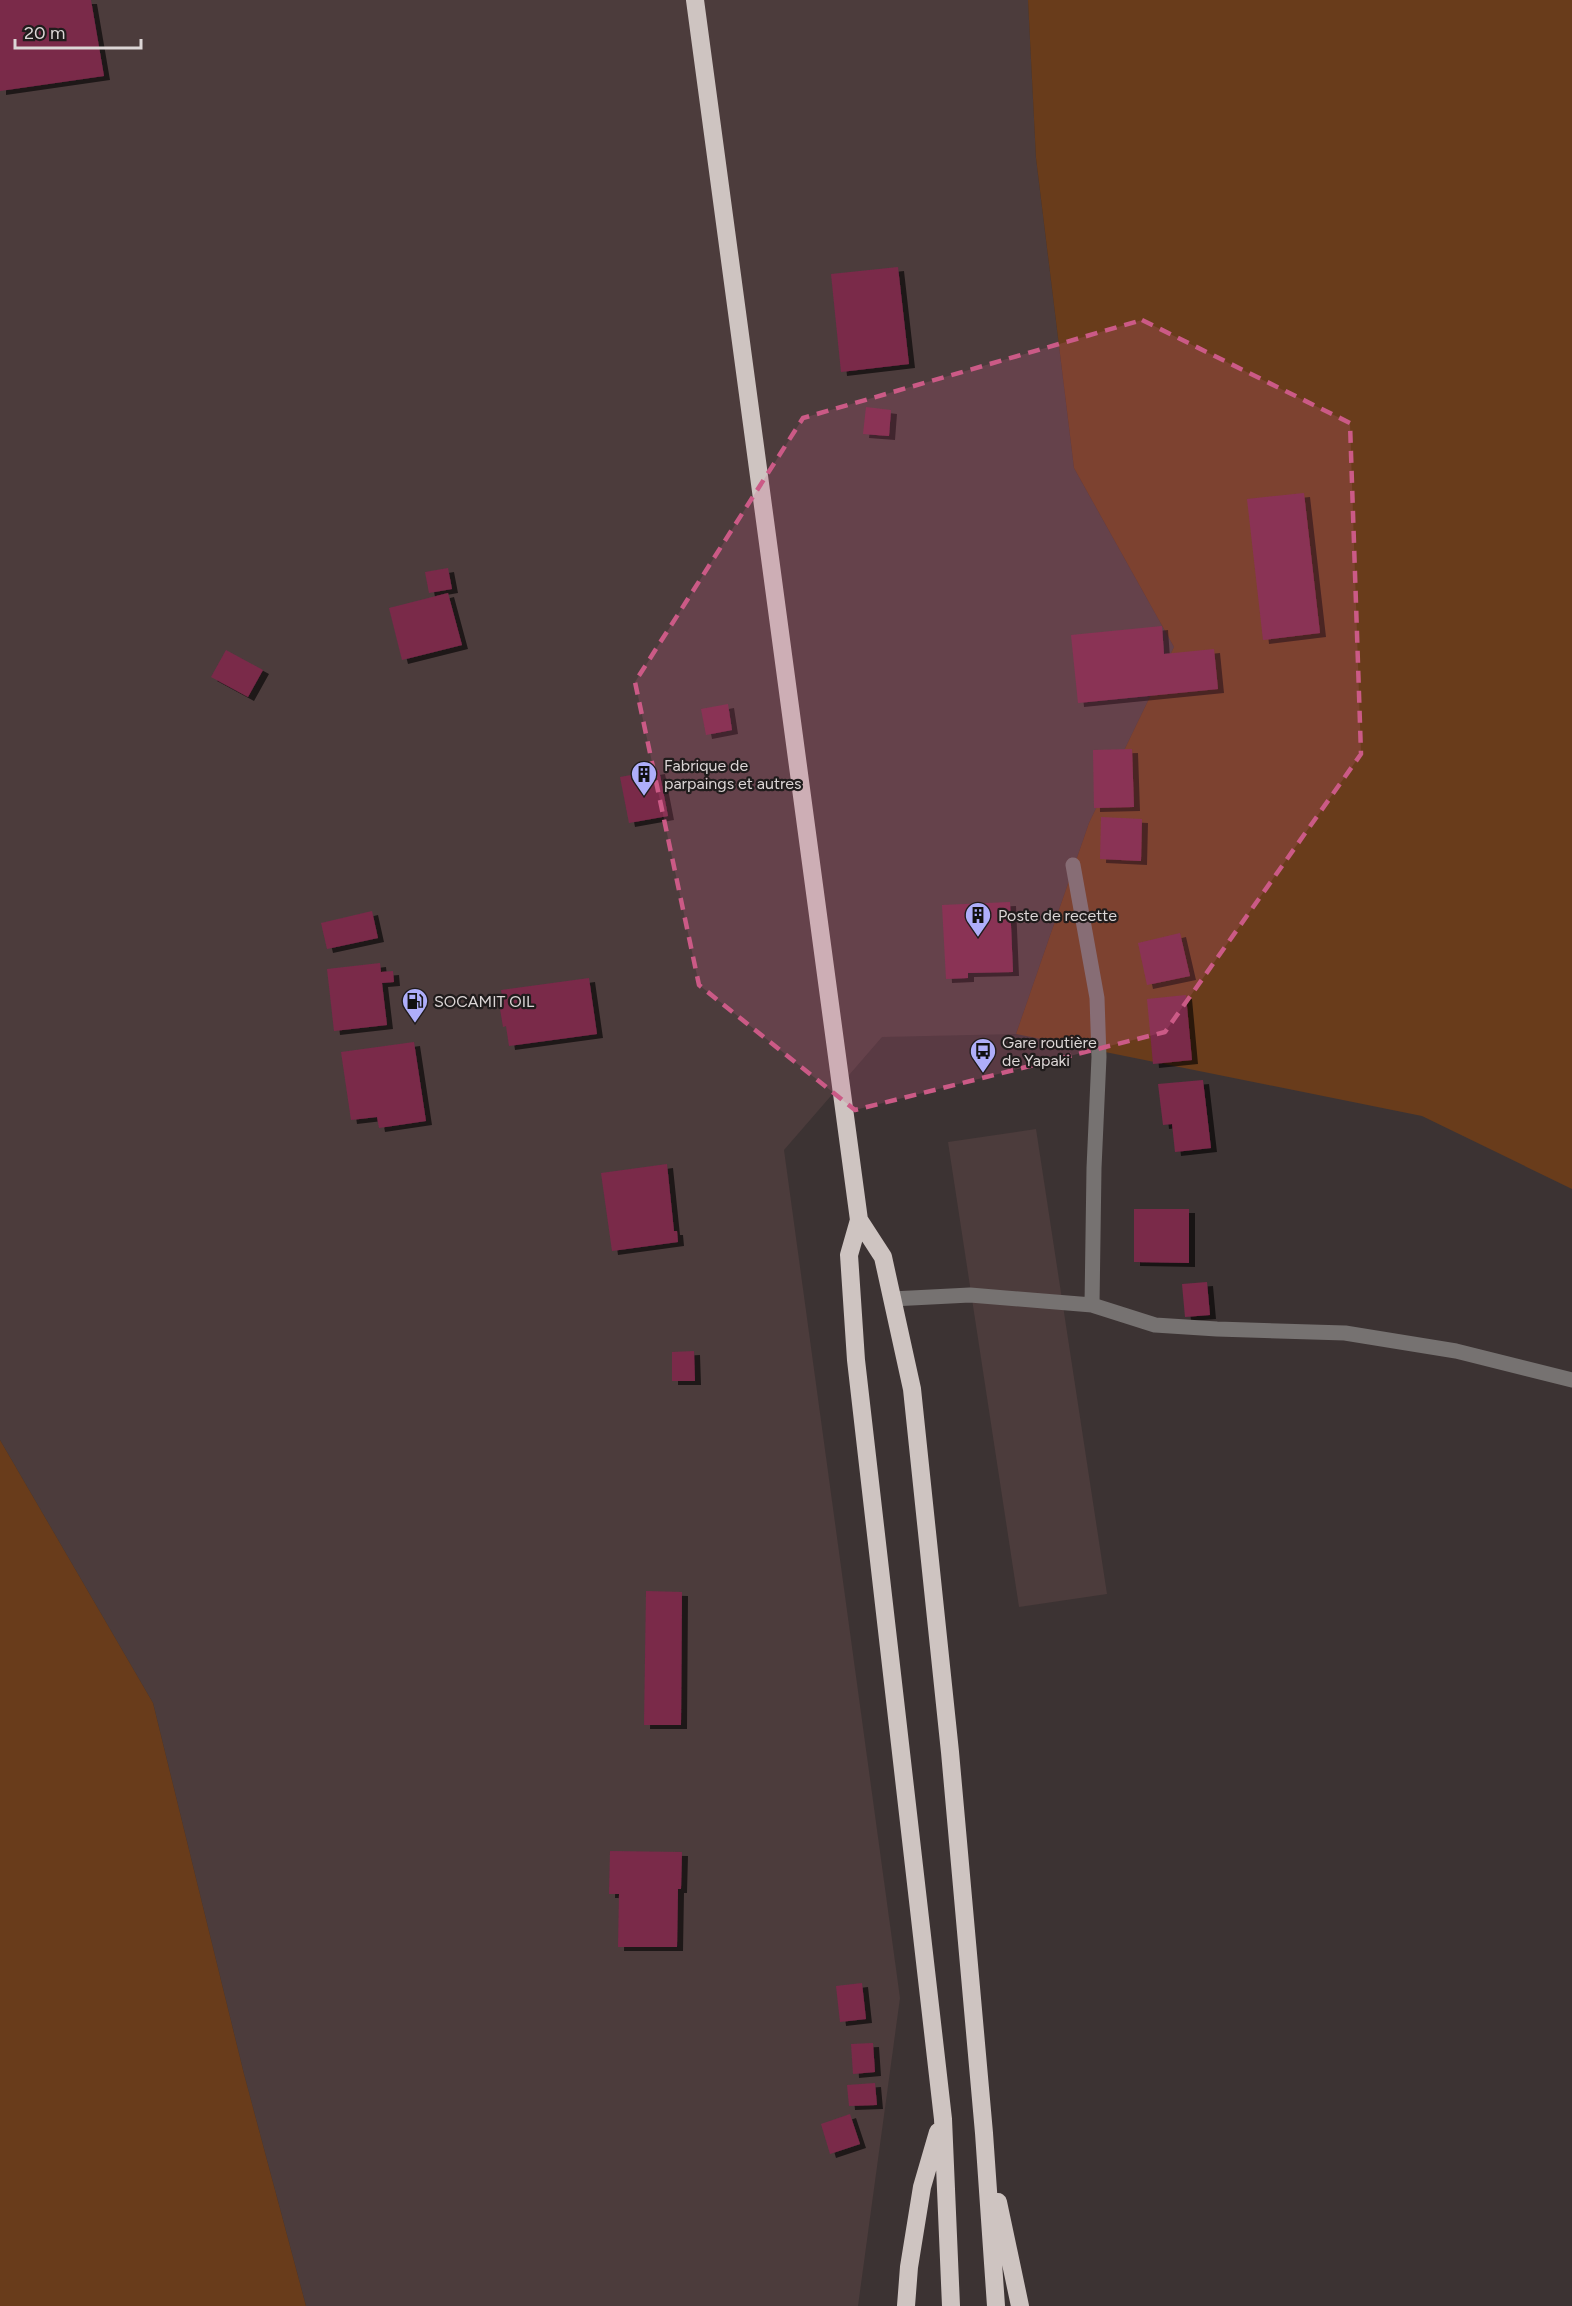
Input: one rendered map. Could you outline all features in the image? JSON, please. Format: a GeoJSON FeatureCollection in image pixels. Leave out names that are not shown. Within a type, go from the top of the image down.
{"type":"FeatureCollection","features":[{"type":"Feature","properties":{"kind":"highway"},"geometry":{"type":"LineString","coordinates":[[695,0],[859,1220],[849,1255],[856,1360],[943,2119],[951,2306]]}},
{"type":"Feature","properties":{"kind":"highway"},"geometry":{"type":"LineString","coordinates":[[859,1220],[883,1257],[912,1389],[950,1752],[984,2133],[996,2306]]}},
{"type":"Feature","properties":{"kind":"highway"},"geometry":{"type":"LineString","coordinates":[[906,2306],[909,2267],[922,2187],[943,2119]]}},
{"type":"Feature","properties":{"kind":"highway"},"geometry":{"type":"LineString","coordinates":[[984,2133],[1020,2306]]}},
{"type":"Feature","properties":{"kind":"street"},"geometry":{"type":"LineString","coordinates":[[1073,865],[1097,998],[1099,1057],[1094,1168],[1092,1305]]}},
{"type":"Feature","properties":{"kind":"street"},"geometry":{"type":"LineString","coordinates":[[892,1299],[970,1295],[1092,1305],[1155,1325],[1345,1333],[1456,1351],[1572,1380]]}},
{"type":"Feature","properties":{"kind":"highlighted area"},"geometry":{"type":"Polygon","coordinates":[[[1142,320],[1350,423],[1361,754],[1165,1032],[855,1110],[699,985],[635,682],[803,418],[1142,320]]]}},
{"type":"Feature","properties":{"kind":"shaded area"},"geometry":{"type":"Polygon","coordinates":[[[0,0],[1028,0],[1036,158],[1074,468],[1174,647],[1089,823],[1016,1034],[882,1037],[784,1150],[900,1998],[858,2306],[306,2306],[244,2074],[153,1703],[0,1440],[0,0]]]}},
{"type":"Feature","properties":{"kind":"shaded area"},"geometry":{"type":"Polygon","coordinates":[[[1028,0],[1572,0],[1572,1189],[1422,1116],[1016,1034],[1089,823],[1174,647],[1074,468],[1036,158],[1028,0]]]}},
{"type":"Feature","properties":{"kind":"shaded area"},"geometry":{"type":"Polygon","coordinates":[[[1036,1129],[1107,1594],[1019,1607],[948,1142],[1036,1129]]]}},
{"type":"Feature","properties":{"kind":"shaded area"},"geometry":{"type":"Polygon","coordinates":[[[0,1440],[153,1703],[244,2074],[306,2306],[0,2306],[0,1440]]]}},
{"type":"Feature","properties":{"kind":"building"},"geometry":{"type":"Polygon","coordinates":[[[0,0],[91,0],[104,76],[0,91],[0,0]]]}},
{"type":"Feature","properties":{"kind":"building"},"geometry":{"type":"Polygon","coordinates":[[[898,267],[909,364],[841,372],[831,274],[898,267]]]}},
{"type":"Feature","properties":{"kind":"building"},"geometry":{"type":"Polygon","coordinates":[[[866,407],[891,410],[889,436],[863,434],[866,407]]]}},
{"type":"Feature","properties":{"kind":"building"},"geometry":{"type":"Polygon","coordinates":[[[1304,493],[1320,633],[1263,640],[1247,499],[1304,493]]]}},
{"type":"Feature","properties":{"kind":"building"},"geometry":{"type":"Polygon","coordinates":[[[448,568],[452,589],[429,593],[425,572],[448,568]]]}},
{"type":"Feature","properties":{"kind":"building"},"geometry":{"type":"Polygon","coordinates":[[[448,593],[462,645],[402,660],[389,608],[448,593]]]}},
{"type":"Feature","properties":{"kind":"building"},"geometry":{"type":"Polygon","coordinates":[[[1162,626],[1164,654],[1214,649],[1218,689],[1078,703],[1071,635],[1162,626]]]}},
{"type":"Feature","properties":{"kind":"building"},"geometry":{"type":"Polygon","coordinates":[[[226,650],[263,670],[248,697],[211,677],[226,650]]]}},
{"type":"Feature","properties":{"kind":"building"},"geometry":{"type":"Polygon","coordinates":[[[728,704],[732,730],[706,735],[701,709],[728,704]]]}},
{"type":"Feature","properties":{"kind":"building"},"geometry":{"type":"Polygon","coordinates":[[[1132,749],[1134,807],[1094,808],[1093,750],[1132,749]]]}},
{"type":"Feature","properties":{"kind":"building","name":"Fabrique de parpaings et autres"},"geometry":{"type":"Polygon","coordinates":[[[659,770],[668,816],[629,823],[620,777],[659,770]]]}},
{"type":"Feature","properties":{"kind":"building"},"geometry":{"type":"Polygon","coordinates":[[[1101,817],[1142,819],[1141,861],[1100,859],[1101,817]]]}},
{"type":"Feature","properties":{"kind":"building","name":"Poste de recette"},"geometry":{"type":"Polygon","coordinates":[[[1010,902],[1013,972],[968,973],[968,978],[946,979],[942,905],[1010,902]]]}},
{"type":"Feature","properties":{"kind":"building"},"geometry":{"type":"Polygon","coordinates":[[[372,911],[378,938],[327,949],[321,923],[372,911]]]}},
{"type":"Feature","properties":{"kind":"building"},"geometry":{"type":"Polygon","coordinates":[[[1180,933],[1190,976],[1147,985],[1138,943],[1180,933]]]}},
{"type":"Feature","properties":{"kind":"building"},"geometry":{"type":"Polygon","coordinates":[[[380,963],[381,972],[393,971],[394,982],[382,983],[387,1025],[334,1031],[327,969],[380,963]]]}},
{"type":"Feature","properties":{"kind":"building"},"geometry":{"type":"Polygon","coordinates":[[[589,978],[597,1034],[509,1046],[499,1003],[503,1002],[501,990],[589,978]]]}},
{"type":"Feature","properties":{"kind":"building"},"geometry":{"type":"Polygon","coordinates":[[[1186,995],[1192,1060],[1153,1064],[1147,999],[1186,995]]]}},
{"type":"Feature","properties":{"kind":"building"},"geometry":{"type":"Polygon","coordinates":[[[414,1042],[426,1121],[379,1128],[377,1117],[351,1120],[341,1052],[414,1042]]]}},
{"type":"Feature","properties":{"kind":"building"},"geometry":{"type":"Polygon","coordinates":[[[1203,1080],[1211,1148],[1175,1152],[1172,1124],[1163,1125],[1158,1084],[1203,1080]]]}},
{"type":"Feature","properties":{"kind":"building"},"geometry":{"type":"Polygon","coordinates":[[[667,1164],[674,1231],[677,1231],[678,1242],[612,1251],[601,1173],[667,1164]]]}},
{"type":"Feature","properties":{"kind":"building"},"geometry":{"type":"Polygon","coordinates":[[[1134,1209],[1189,1209],[1189,1263],[1134,1262],[1134,1209]]]}},
{"type":"Feature","properties":{"kind":"building"},"geometry":{"type":"Polygon","coordinates":[[[1207,1282],[1210,1315],[1185,1317],[1182,1284],[1207,1282]]]}},
{"type":"Feature","properties":{"kind":"building"},"geometry":{"type":"Polygon","coordinates":[[[694,1351],[695,1381],[672,1381],[672,1352],[694,1351]]]}},
{"type":"Feature","properties":{"kind":"building"},"geometry":{"type":"Polygon","coordinates":[[[646,1591],[682,1592],[681,1725],[644,1725],[646,1591]]]}},
{"type":"Feature","properties":{"kind":"building"},"geometry":{"type":"Polygon","coordinates":[[[610,1851],[682,1852],[681,1889],[678,1889],[677,1947],[618,1947],[619,1894],[609,1894],[610,1851]]]}},
{"type":"Feature","properties":{"kind":"building"},"geometry":{"type":"Polygon","coordinates":[[[862,1983],[866,2019],[840,2022],[836,1986],[862,1983]]]}},
{"type":"Feature","properties":{"kind":"building"},"geometry":{"type":"Polygon","coordinates":[[[873,2043],[875,2072],[853,2074],[851,2044],[873,2043]]]}},
{"type":"Feature","properties":{"kind":"building"},"geometry":{"type":"Polygon","coordinates":[[[875,2083],[877,2105],[849,2106],[847,2085],[875,2083]]]}},
{"type":"Feature","properties":{"kind":"building"},"geometry":{"type":"Polygon","coordinates":[[[850,2114],[860,2144],[830,2154],[821,2124],[850,2114]]]}},
{"type":"Feature","properties":{"kind":"place","name":"Fabrique de parpaings et autres"},"geometry":{"type":"Point","coordinates":[644,797]}},
{"type":"Feature","properties":{"kind":"place","name":"Poste de recette"},"geometry":{"type":"Point","coordinates":[978,938]}},
{"type":"Feature","properties":{"kind":"place","name":"SOCAMIT OIL"},"geometry":{"type":"Point","coordinates":[415,1024]}},
{"type":"Feature","properties":{"kind":"place","name":"Gare routière de Yapaki"},"geometry":{"type":"Point","coordinates":[983,1074]}}]}
